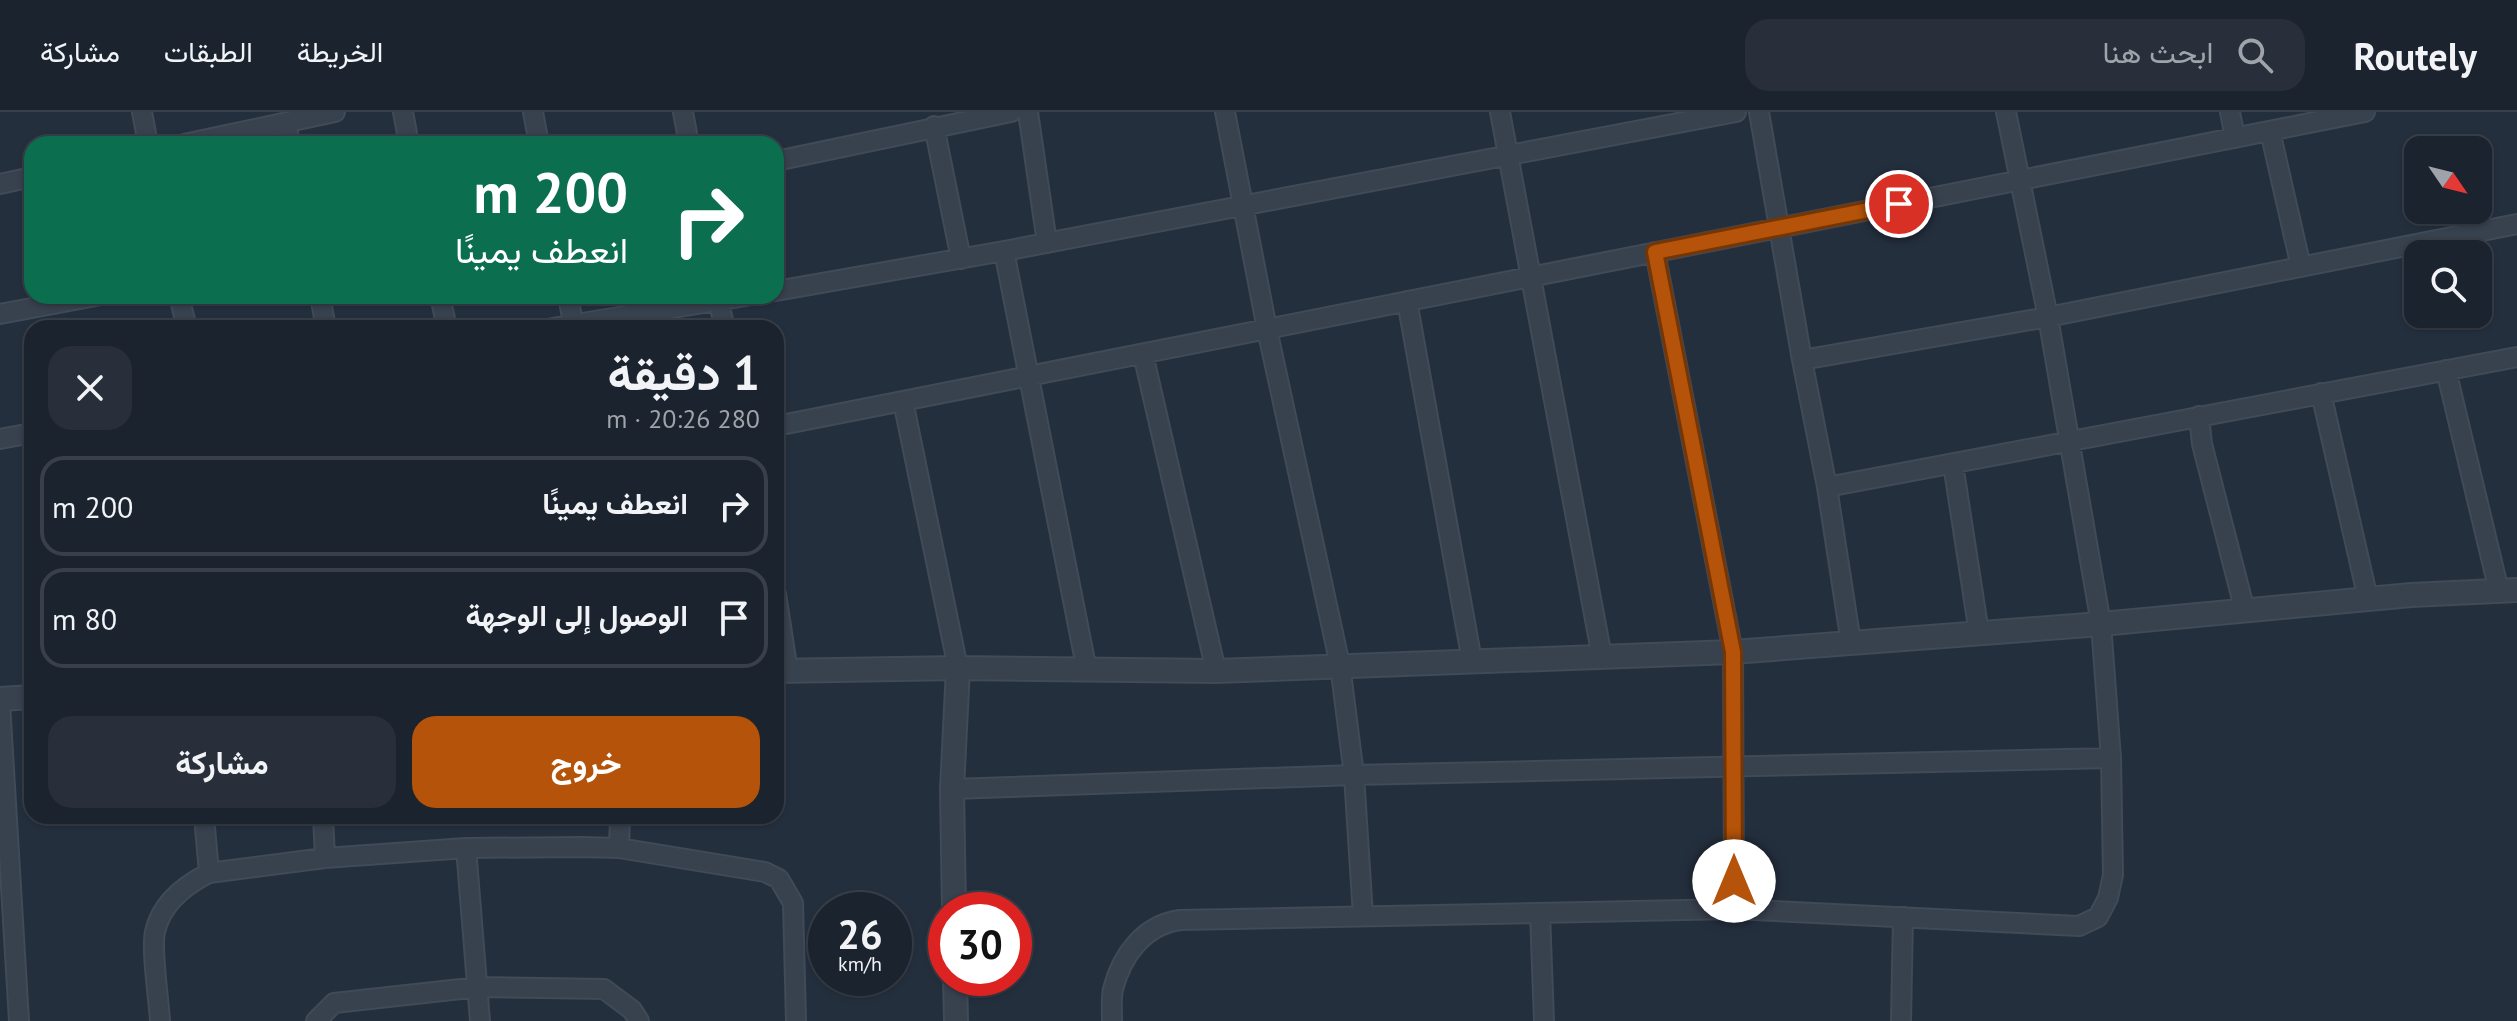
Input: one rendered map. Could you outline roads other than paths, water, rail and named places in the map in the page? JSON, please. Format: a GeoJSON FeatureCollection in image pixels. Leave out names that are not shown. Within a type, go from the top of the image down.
{"type":"FeatureCollection","features":[{"type":"Feature","properties":{"kind":"street"},"geometry":{"type":"LineString","coordinates":[[142,112],[146,136]]}},
{"type":"Feature","properties":{"kind":"street"},"geometry":{"type":"LineString","coordinates":[[221,136],[335,112]]}},
{"type":"Feature","properties":{"kind":"street"},"geometry":{"type":"LineString","coordinates":[[403,112],[408,136]]}},
{"type":"Feature","properties":{"kind":"street"},"geometry":{"type":"LineString","coordinates":[[533,112],[538,136]]}},
{"type":"Feature","properties":{"kind":"street"},"geometry":{"type":"LineString","coordinates":[[683,112],[688,136]]}},
{"type":"Feature","properties":{"kind":"street"},"geometry":{"type":"LineString","coordinates":[[784,159],[977,115],[1011,112]]}},
{"type":"Feature","properties":{"kind":"street"},"geometry":{"type":"LineString","coordinates":[[1028,112],[1047,243]]}},
{"type":"Feature","properties":{"kind":"street"},"geometry":{"type":"LineString","coordinates":[[1225,112],[1267,329],[1340,665],[1354,775],[1363,916]]}},
{"type":"Feature","properties":{"kind":"street"},"geometry":{"type":"LineString","coordinates":[[1500,112],[1602,657]]}},
{"type":"Feature","properties":{"kind":"street"},"geometry":{"type":"LineString","coordinates":[[784,290],[1047,243],[1736,112]]}},
{"type":"Feature","properties":{"kind":"street"},"geometry":{"type":"LineString","coordinates":[[1759,112],[1827,487],[1851,643]]}},
{"type":"Feature","properties":{"kind":"street"},"geometry":{"type":"LineString","coordinates":[[1112,1021],[1112,991],[1126,956],[1149,931],[1164,922],[1734,909],[2079,926],[2098,917],[2108,898],[2113,875],[2111,758],[2101,624],[2048,317],[2006,112]]}},
{"type":"Feature","properties":{"kind":"street"},"geometry":{"type":"LineString","coordinates":[[2230,112],[2235,138]]}},
{"type":"Feature","properties":{"kind":"street"},"geometry":{"type":"LineString","coordinates":[[784,424],[2270,131],[2319,116],[2365,112]]}},
{"type":"Feature","properties":{"kind":"street"},"geometry":{"type":"LineString","coordinates":[[286,122],[289,136]]}},
{"type":"Feature","properties":{"kind":"street"},"geometry":{"type":"LineString","coordinates":[[934,126],[961,259]]}},
{"type":"Feature","properties":{"kind":"street"},"geometry":{"type":"LineString","coordinates":[[2270,131],[2301,267]]}},
{"type":"Feature","properties":{"kind":"street"},"geometry":{"type":"LineString","coordinates":[[0,184],[24,179]]}},
{"type":"Feature","properties":{"kind":"street"},"geometry":{"type":"LineString","coordinates":[[1802,360],[2048,317],[2517,224]]}},
{"type":"Feature","properties":{"kind":"street"},"geometry":{"type":"LineString","coordinates":[[1004,251],[1087,671]]}},
{"type":"Feature","properties":{"kind":"street"},"geometry":{"type":"LineString","coordinates":[[1655,252],[1733,652],[1734,909]]}},
{"type":"Feature","properties":{"kind":"street"},"geometry":{"type":"LineString","coordinates":[[1407,301],[1472,661]]}},
{"type":"Feature","properties":{"kind":"street"},"geometry":{"type":"LineString","coordinates":[[0,314],[53,304]]}},
{"type":"Feature","properties":{"kind":"street"},"geometry":{"type":"LineString","coordinates":[[605,320],[687,304]]}},
{"type":"Feature","properties":{"kind":"street"},"geometry":{"type":"LineString","coordinates":[[1143,354],[1216,671]]}},
{"type":"Feature","properties":{"kind":"street"},"geometry":{"type":"LineString","coordinates":[[1827,487],[2517,357]]}},
{"type":"Feature","properties":{"kind":"street"},"geometry":{"type":"LineString","coordinates":[[784,671],[958,668],[1216,671],[1733,652],[2508,590],[2446,370]]}},
{"type":"Feature","properties":{"kind":"street"},"geometry":{"type":"LineString","coordinates":[[2321,393],[2368,599]]}},
{"type":"Feature","properties":{"kind":"street"},"geometry":{"type":"LineString","coordinates":[[903,401],[958,668],[952,789],[954,892]]}},
{"type":"Feature","properties":{"kind":"street"},"geometry":{"type":"LineString","coordinates":[[2199,416],[2202,444],[2245,611]]}},
{"type":"Feature","properties":{"kind":"street"},"geometry":{"type":"LineString","coordinates":[[0,439],[24,434]]}},
{"type":"Feature","properties":{"kind":"street"},"geometry":{"type":"LineString","coordinates":[[1953,464],[1979,633]]}},
{"type":"Feature","properties":{"kind":"street"},"geometry":{"type":"LineString","coordinates":[[19,1021],[0,701],[24,698]]}},
{"type":"Feature","properties":{"kind":"street"},"geometry":{"type":"LineString","coordinates":[[952,789],[1354,775],[2111,758]]}},
{"type":"Feature","properties":{"kind":"street"},"geometry":{"type":"LineString","coordinates":[[205,824],[209,873]]}},
{"type":"Feature","properties":{"kind":"street"},"geometry":{"type":"LineString","coordinates":[[323,824],[325,858]]}},
{"type":"Feature","properties":{"kind":"street"},"geometry":{"type":"LineString","coordinates":[[619,848],[620,824]]}},
{"type":"Feature","properties":{"kind":"street"},"geometry":{"type":"LineString","coordinates":[[160,1021],[154,934],[165,909],[193,881],[209,873],[325,858],[466,848],[619,848],[765,872],[779,879],[793,903],[796,1021]]}},
{"type":"Feature","properties":{"kind":"street"},"geometry":{"type":"LineString","coordinates":[[466,848],[480,1021]]}},
{"type":"Feature","properties":{"kind":"street"},"geometry":{"type":"LineString","coordinates":[[1540,913],[1544,1021]]}},
{"type":"Feature","properties":{"kind":"street"},"geometry":{"type":"LineString","coordinates":[[1901,1021],[1903,917]]}},
{"type":"Feature","properties":{"kind":"street"},"geometry":{"type":"LineString","coordinates":[[316,1021],[334,1003],[479,987],[604,989],[632,1010],[639,1021]]}},
{"type":"Feature","properties":{"kind":"street"},"geometry":{"type":"LineString","coordinates":[[955,996],[956,1021]]}}]}
